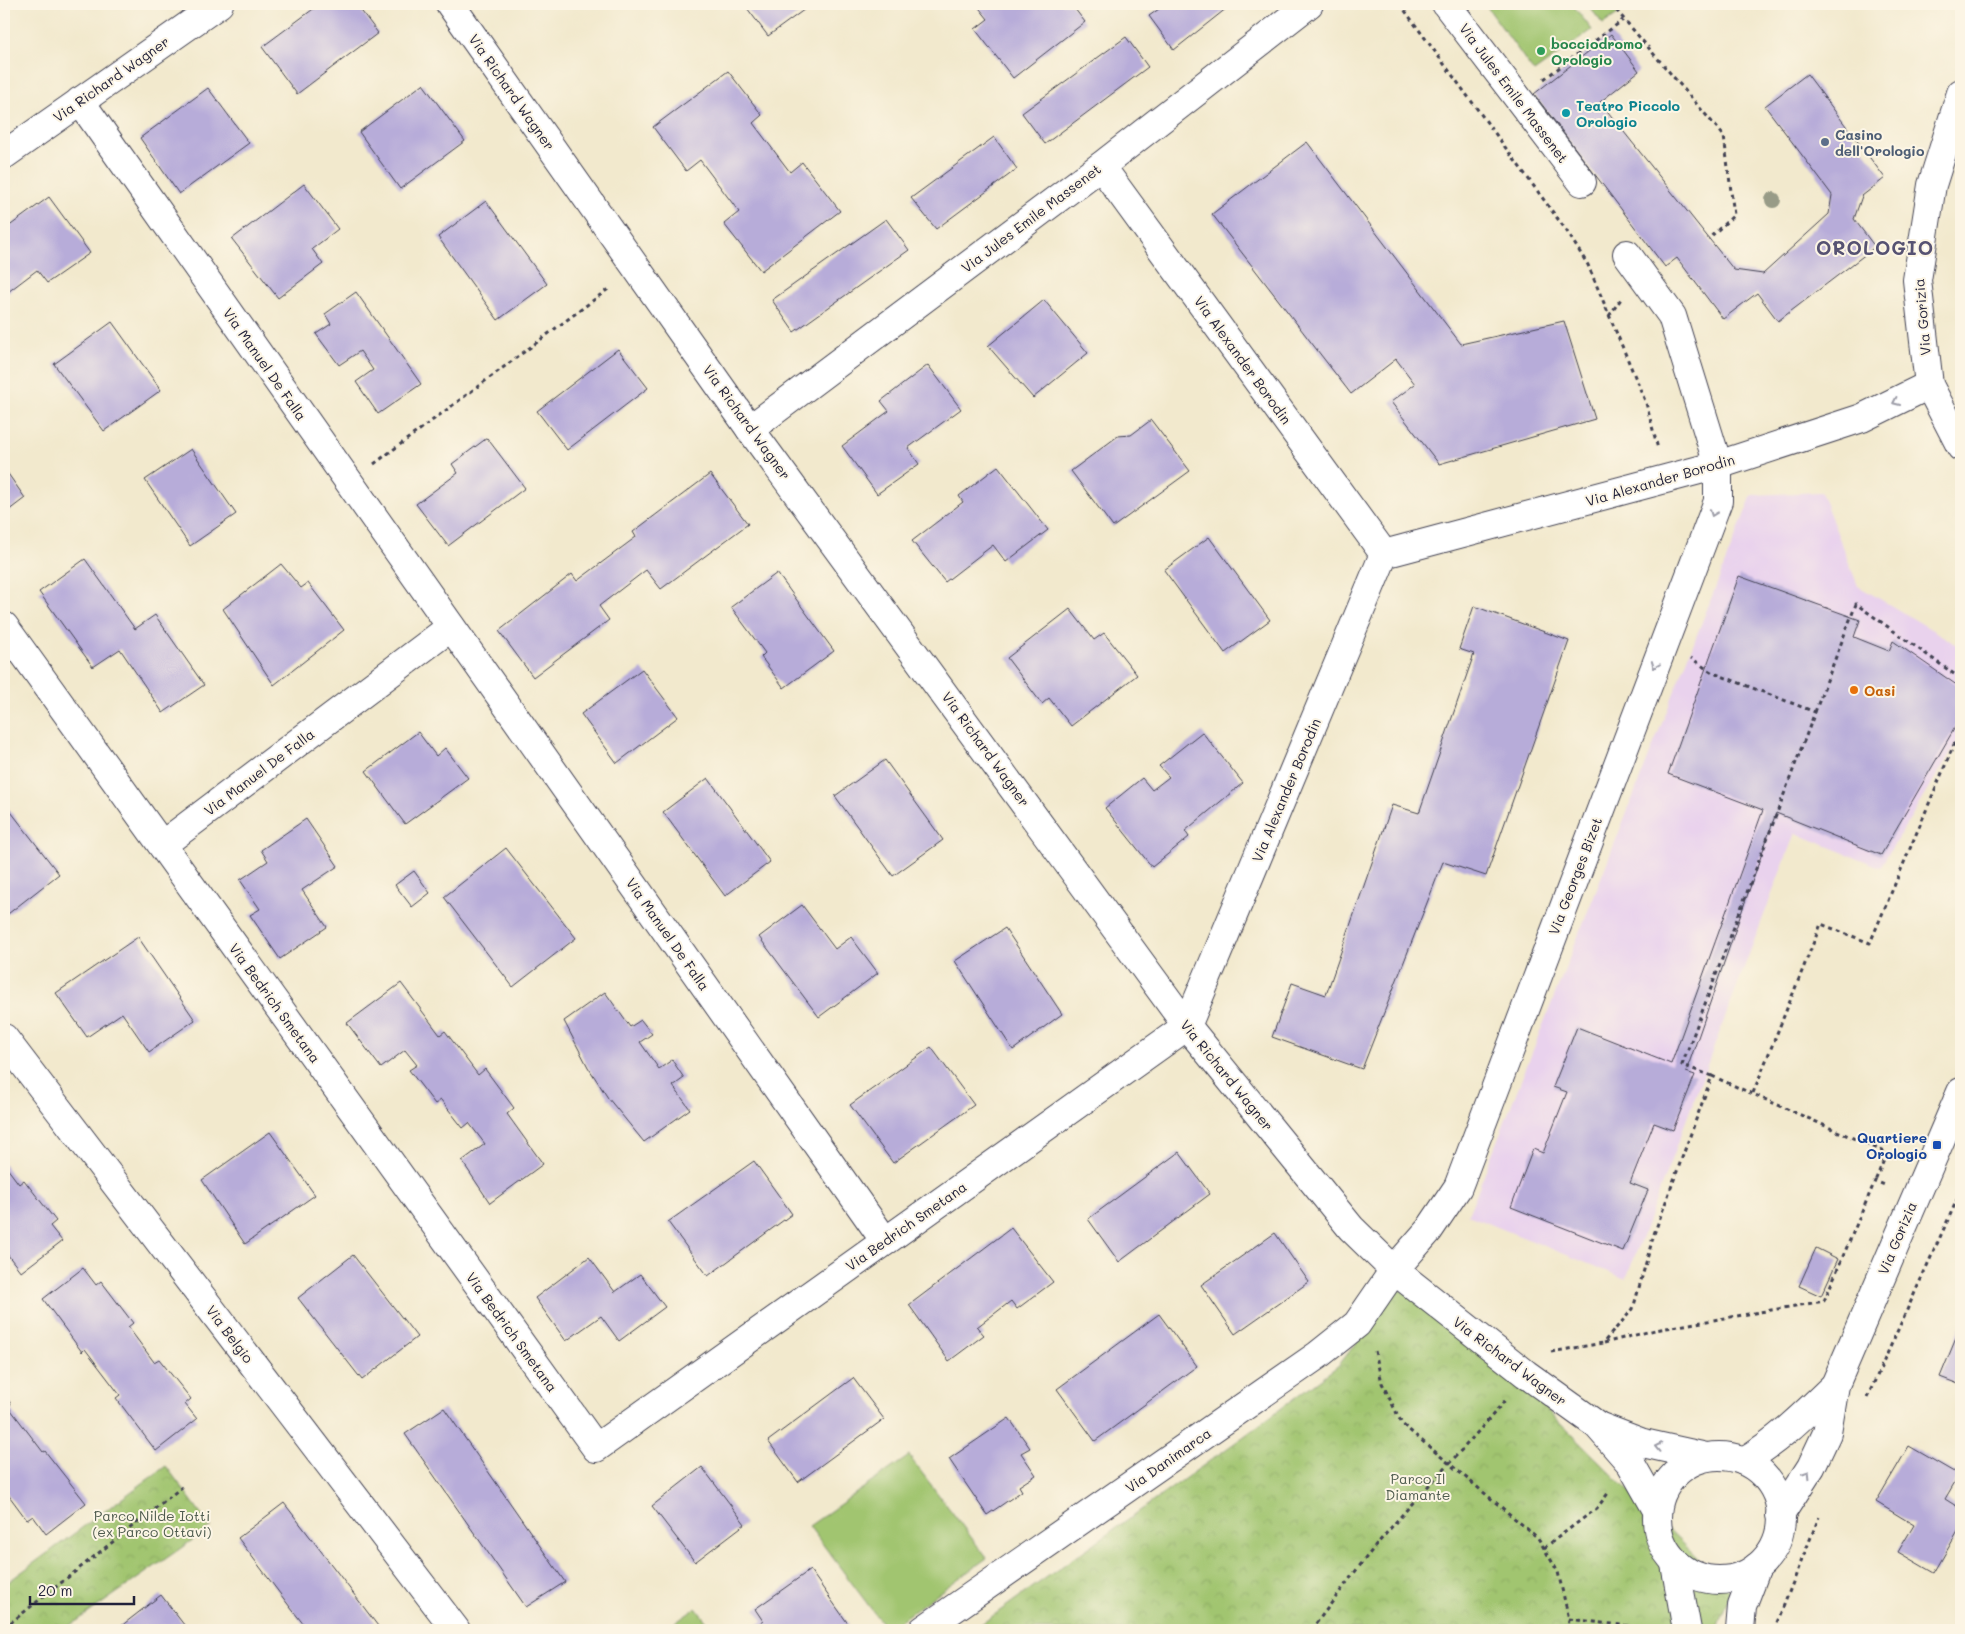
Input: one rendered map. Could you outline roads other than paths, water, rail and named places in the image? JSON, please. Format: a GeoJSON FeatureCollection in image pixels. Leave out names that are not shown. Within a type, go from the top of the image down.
{"type":"FeatureCollection","features":[{"type":"Feature","properties":{"kind":"street","name":"Via Richard Wagner"},"geometry":{"type":"LineString","coordinates":[[4,155],[219,4]]}},
{"type":"Feature","properties":{"kind":"street","name":"Via Richard Wagner"},"geometry":{"type":"LineString","coordinates":[[450,4],[750,428],[1187,1026],[1351,1228],[1394,1270],[1526,1374],[1597,1426],[1631,1464],[1657,1510]]}},
{"type":"Feature","properties":{"kind":"street","name":"Via Jules Emile Massenet"},"geometry":{"type":"LineString","coordinates":[[750,428],[1101,166],[1309,4]]}},
{"type":"Feature","properties":{"kind":"street","name":"Via Jules Emile Massenet"},"geometry":{"type":"LineString","coordinates":[[1446,4],[1582,182]]}},
{"type":"Feature","properties":{"kind":"street","name":"Via Gorizia"},"geometry":{"type":"LineString","coordinates":[[1961,93],[1932,185],[1917,280],[1928,385],[1961,447]]}},
{"type":"Feature","properties":{"kind":"street","name":"Via Manuel De Falla"},"geometry":{"type":"LineString","coordinates":[[80,101],[885,1241]]}},
{"type":"Feature","properties":{"kind":"street","name":"Via Alexander Borodin"},"geometry":{"type":"LineString","coordinates":[[1101,166],[1384,554]]}},
{"type":"Feature","properties":{"kind":"street"},"geometry":{"type":"LineString","coordinates":[[1627,254],[1672,316],[1718,465]]}},
{"type":"Feature","properties":{"kind":"street","name":"Via Alexander Borodin"},"geometry":{"type":"LineString","coordinates":[[1384,554],[1718,465],[1862,418],[1928,385]]}},
{"type":"Feature","properties":{"kind":"street","name":"Via Georges Bizet"},"geometry":{"type":"LineString","coordinates":[[1394,1270],[1429,1230],[1458,1187],[1718,500],[1718,465]]}},
{"type":"Feature","properties":{"kind":"street","name":"Via Alexander Borodin"},"geometry":{"type":"LineString","coordinates":[[1187,1026],[1384,554]]}},
{"type":"Feature","properties":{"kind":"street","name":"Via Bedrich Smetana"},"geometry":{"type":"LineString","coordinates":[[4,626],[596,1448],[1187,1026]]}},
{"type":"Feature","properties":{"kind":"street","name":"Via Manuel De Falla"},"geometry":{"type":"LineString","coordinates":[[162,845],[451,627]]}},
{"type":"Feature","properties":{"kind":"street","name":"Via Belgio"},"geometry":{"type":"LineString","coordinates":[[4,1038],[456,1630]]}},
{"type":"Feature","properties":{"kind":"street","name":"Via Gorizia"},"geometry":{"type":"LineString","coordinates":[[1780,1515],[1811,1467],[1827,1433],[1835,1385],[1961,1092]]}},
{"type":"Feature","properties":{"kind":"street","name":"Via Danimarca"},"geometry":{"type":"LineString","coordinates":[[923,1630],[1318,1355],[1357,1324],[1394,1270]]}},
{"type":"Feature","properties":{"kind":"street","name":"Via Gorizia"},"geometry":{"type":"LineString","coordinates":[[1744,1461],[1787,1431],[1835,1385]]}},
{"type":"Feature","properties":{"kind":"street","name":"Via Richard Wagner"},"geometry":{"type":"LineString","coordinates":[[1597,1426],[1643,1444],[1706,1457]]}},
{"type":"Feature","properties":{"kind":"street"},"geometry":{"type":"LineString","coordinates":[[1726,1456],[1744,1461],[1761,1471],[1773,1486],[1780,1505],[1781,1525],[1776,1544],[1765,1560],[1757,1567],[1749,1573],[1731,1580],[1711,1580],[1692,1575],[1675,1564],[1664,1548],[1657,1530],[1657,1510],[1662,1492],[1673,1476],[1688,1464],[1706,1457],[1726,1456]]}},
{"type":"Feature","properties":{"kind":"street"},"geometry":{"type":"LineString","coordinates":[[1675,1564],[1687,1630]]}},
{"type":"Feature","properties":{"kind":"street"},"geometry":{"type":"LineString","coordinates":[[1740,1630],[1742,1606],[1757,1567]]}},
{"type":"Feature","properties":{"kind":"place","name":"bocciodromo Orologio"},"geometry":{"type":"Point","coordinates":[1541,51]}},
{"type":"Feature","properties":{"kind":"place","name":"Teatro Piccolo Orologio"},"geometry":{"type":"Point","coordinates":[1566,113]}},
{"type":"Feature","properties":{"kind":"place","name":"Casino dell'Orologio"},"geometry":{"type":"Point","coordinates":[1825,142]}},
{"type":"Feature","properties":{"kind":"place","name":"Oasi"},"geometry":{"type":"Point","coordinates":[1854,690]}},
{"type":"Feature","properties":{"kind":"place","name":"Quartiere Orologio"},"geometry":{"type":"Point","coordinates":[1937,1145]}},
{"type":"Feature","properties":{"kind":"district","name":"OROLOGIO"},"geometry":{"type":"Point","coordinates":[1875,247]}},
{"type":"Feature","properties":{"kind":"park label","name":"Parco Il Diamante"},"geometry":{"type":"Point","coordinates":[1418,1486]}},
{"type":"Feature","properties":{"kind":"park label","name":"Parco Nilde Iotti (ex Parco Ottavi)"},"geometry":{"type":"Point","coordinates":[152,1524]}}]}
